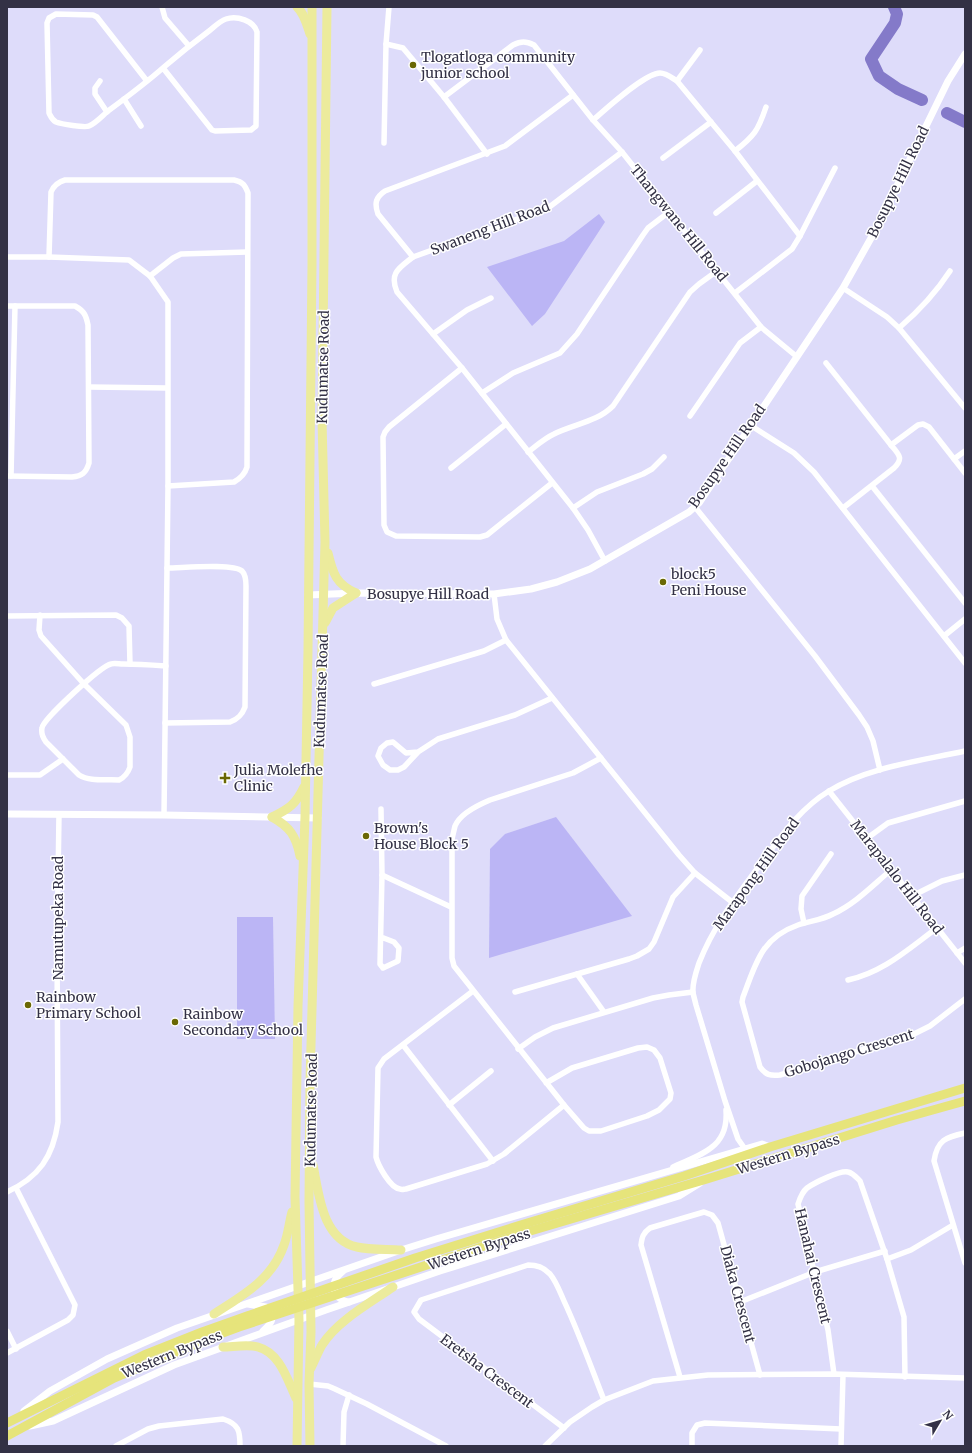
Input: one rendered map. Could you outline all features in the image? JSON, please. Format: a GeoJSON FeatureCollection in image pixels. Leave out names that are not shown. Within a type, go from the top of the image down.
{"type":"FeatureCollection","features":[{"type":"Feature","properties":{"kind":"highway","name":"Western Bypass"},"geometry":{"type":"LineString","coordinates":[[7,1436],[144,1355],[202,1332],[362,1276],[524,1224],[684,1176],[770,1147],[965,1088]]}},
{"type":"Feature","properties":{"kind":"highway","name":"Western Bypass"},"geometry":{"type":"LineString","coordinates":[[7,1423],[16,1417],[112,1375],[226,1332],[527,1232],[707,1179],[897,1120],[965,1101]]}},
{"type":"Feature","properties":{"kind":"main road"},"geometry":{"type":"LineString","coordinates":[[297,7],[305,19],[313,49]]}},
{"type":"Feature","properties":{"kind":"main road","name":"Kudumatse Road"},"geometry":{"type":"LineString","coordinates":[[296,1446],[299,1320],[295,1197],[298,1006],[306,783],[311,311],[312,7]]}},
{"type":"Feature","properties":{"kind":"main road","name":"Kudumatse Road"},"geometry":{"type":"LineString","coordinates":[[310,1446],[310,1081],[324,625],[325,542],[322,420],[327,7]]}},
{"type":"Feature","properties":{"kind":"main road"},"geometry":{"type":"LineString","coordinates":[[324,625],[333,608],[356,594],[345,587],[336,578],[325,542]]}},
{"type":"Feature","properties":{"kind":"main road"},"geometry":{"type":"LineString","coordinates":[[272,817],[292,806],[298,800],[306,783]]}},
{"type":"Feature","properties":{"kind":"main road"},"geometry":{"type":"LineString","coordinates":[[272,817],[287,826],[293,834],[298,846],[304,871]]}},
{"type":"Feature","properties":{"kind":"main road"},"geometry":{"type":"LineString","coordinates":[[310,1148],[324,1215],[342,1240],[357,1247],[401,1250]]}},
{"type":"Feature","properties":{"kind":"main road"},"geometry":{"type":"LineString","coordinates":[[214,1314],[259,1283],[274,1266],[284,1246],[295,1197]]}},
{"type":"Feature","properties":{"kind":"main road"},"geometry":{"type":"LineString","coordinates":[[309,1372],[322,1345],[333,1331],[359,1310],[392,1287]]}},
{"type":"Feature","properties":{"kind":"main road"},"geometry":{"type":"LineString","coordinates":[[223,1347],[257,1346],[272,1354],[282,1367],[296,1399]]}},
{"type":"Feature","properties":{"kind":"street"},"geometry":{"type":"LineString","coordinates":[[162,7],[165,18],[188,46]]}},
{"type":"Feature","properties":{"kind":"street"},"geometry":{"type":"LineString","coordinates":[[384,143],[386,44],[389,7]]}},
{"type":"Feature","properties":{"kind":"street"},"geometry":{"type":"LineString","coordinates":[[147,81],[97,17],[56,14],[49,18],[47,23],[49,113],[51,118],[58,123],[86,127],[89,127],[147,81],[188,46],[227,19],[233,18],[250,22],[256,28],[257,32],[257,123],[254,129],[212,130],[163,68]]}},
{"type":"Feature","properties":{"kind":"street","name":"Thangwane Hill Road"},"geometry":{"type":"LineString","coordinates":[[444,97],[513,45],[520,42],[528,42],[534,46],[593,120],[622,152],[761,327],[796,356]]}},
{"type":"Feature","properties":{"kind":"street"},"geometry":{"type":"LineString","coordinates":[[386,44],[403,48],[444,97],[487,154]]}},
{"type":"Feature","properties":{"kind":"street"},"geometry":{"type":"LineString","coordinates":[[677,80],[700,50]]}},
{"type":"Feature","properties":{"kind":"street","name":"Bosupye Hill Road"},"geometry":{"type":"LineString","coordinates":[[308,595],[494,594],[531,589],[557,582],[584,572],[689,512],[695,507],[843,288],[875,231],[948,81],[965,54]]}},
{"type":"Feature","properties":{"kind":"street"},"geometry":{"type":"LineString","coordinates":[[593,120],[645,78],[660,73],[677,80],[800,236]]}},
{"type":"Feature","properties":{"kind":"street"},"geometry":{"type":"LineString","coordinates":[[100,81],[95,88],[95,94],[107,112]]}},
{"type":"Feature","properties":{"kind":"street"},"geometry":{"type":"LineString","coordinates":[[413,257],[378,214],[375,206],[376,200],[380,194],[487,154],[512,142],[573,95]]}},
{"type":"Feature","properties":{"kind":"street"},"geometry":{"type":"LineString","coordinates":[[124,99],[141,126]]}},
{"type":"Feature","properties":{"kind":"street"},"geometry":{"type":"LineString","coordinates":[[735,152],[750,140],[756,132],[766,107]]}},
{"type":"Feature","properties":{"kind":"street"},"geometry":{"type":"LineString","coordinates":[[663,158],[711,122]]}},
{"type":"Feature","properties":{"kind":"street","name":"Swaneng Hill Road"},"geometry":{"type":"LineString","coordinates":[[605,561],[588,530],[573,508],[462,368],[397,292],[394,286],[394,274],[413,257],[548,208],[622,152]]}},
{"type":"Feature","properties":{"kind":"street"},"geometry":{"type":"LineString","coordinates":[[735,293],[792,249],[835,168]]}},
{"type":"Feature","properties":{"kind":"street"},"geometry":{"type":"LineString","coordinates":[[48,257],[51,192],[59,182],[65,180],[234,180],[241,182],[246,186],[248,193],[246,471],[240,479],[234,482],[168,486]]}},
{"type":"Feature","properties":{"kind":"street"},"geometry":{"type":"LineString","coordinates":[[716,213],[757,181]]}},
{"type":"Feature","properties":{"kind":"street"},"geometry":{"type":"LineString","coordinates":[[482,393],[513,373],[556,355],[564,350],[577,334],[648,228],[669,212]]}},
{"type":"Feature","properties":{"kind":"street"},"geometry":{"type":"LineString","coordinates":[[150,276],[173,258],[181,254],[247,252]]}},
{"type":"Feature","properties":{"kind":"street"},"geometry":{"type":"LineString","coordinates":[[7,257],[124,259],[133,262],[150,276],[168,302],[168,486],[164,815]]}},
{"type":"Feature","properties":{"kind":"street"},"geometry":{"type":"LineString","coordinates":[[528,452],[554,433],[598,417],[608,411],[613,406],[690,292],[717,271]]}},
{"type":"Feature","properties":{"kind":"street"},"geometry":{"type":"LineString","coordinates":[[899,328],[918,312],[928,301],[950,271]]}},
{"type":"Feature","properties":{"kind":"street"},"geometry":{"type":"LineString","coordinates":[[843,288],[887,317],[899,328],[963,401],[965,408]]}},
{"type":"Feature","properties":{"kind":"street"},"geometry":{"type":"LineString","coordinates":[[433,334],[467,310],[491,298]]}},
{"type":"Feature","properties":{"kind":"street"},"geometry":{"type":"LineString","coordinates":[[7,306],[14,306],[75,306],[82,310],[87,317],[89,387],[88,463],[85,473],[79,476],[9,476],[14,306]]}},
{"type":"Feature","properties":{"kind":"street"},"geometry":{"type":"LineString","coordinates":[[690,416],[740,343],[761,327]]}},
{"type":"Feature","properties":{"kind":"street"},"geometry":{"type":"LineString","coordinates":[[826,363],[892,445],[898,454],[900,463],[843,508]]}},
{"type":"Feature","properties":{"kind":"street"},"geometry":{"type":"LineString","coordinates":[[462,368],[389,426],[385,432],[383,437],[384,525],[387,532],[396,536],[480,537],[494,531],[552,483]]}},
{"type":"Feature","properties":{"kind":"street"},"geometry":{"type":"LineString","coordinates":[[89,387],[167,388]]}},
{"type":"Feature","properties":{"kind":"street"},"geometry":{"type":"LineString","coordinates":[[451,468],[506,424]]}},
{"type":"Feature","properties":{"kind":"street"},"geometry":{"type":"LineString","coordinates":[[892,445],[918,425],[923,424],[928,426],[965,473]]}},
{"type":"Feature","properties":{"kind":"street"},"geometry":{"type":"LineString","coordinates":[[750,425],[794,453],[804,462],[843,508],[965,663]]}},
{"type":"Feature","properties":{"kind":"street"},"geometry":{"type":"LineString","coordinates":[[954,459],[965,451]]}},
{"type":"Feature","properties":{"kind":"street"},"geometry":{"type":"LineString","coordinates":[[573,508],[596,492],[643,474],[652,469],[664,457]]}},
{"type":"Feature","properties":{"kind":"street"},"geometry":{"type":"LineString","coordinates":[[872,486],[965,603]]}},
{"type":"Feature","properties":{"kind":"street"},"geometry":{"type":"LineString","coordinates":[[695,507],[791,625],[867,727],[873,741],[880,770]]}},
{"type":"Feature","properties":{"kind":"street"},"geometry":{"type":"LineString","coordinates":[[165,723],[230,722],[237,720],[243,713],[245,707],[246,586],[243,572],[237,568],[226,567],[167,568]]}},
{"type":"Feature","properties":{"kind":"street"},"geometry":{"type":"LineString","coordinates":[[494,594],[497,619],[506,640],[679,855],[695,873],[732,902]]}},
{"type":"Feature","properties":{"kind":"street"},"geometry":{"type":"LineString","coordinates":[[40,615],[39,630],[41,636],[84,684],[126,725],[130,737],[130,767],[123,778],[119,780],[89,779],[79,775],[46,742],[42,736],[42,728],[49,717],[84,684],[99,671],[111,664],[166,666]]}},
{"type":"Feature","properties":{"kind":"street"},"geometry":{"type":"LineString","coordinates":[[7,616],[116,615],[122,618],[129,626],[130,664]]}},
{"type":"Feature","properties":{"kind":"street"},"geometry":{"type":"LineString","coordinates":[[944,636],[965,619]]}},
{"type":"Feature","properties":{"kind":"street"},"geometry":{"type":"LineString","coordinates":[[374,684],[484,651],[506,640]]}},
{"type":"Feature","properties":{"kind":"street"},"geometry":{"type":"LineString","coordinates":[[418,752],[406,753],[392,742],[387,743],[380,748],[378,756],[383,765],[390,770],[398,770],[404,767],[418,752],[445,737],[515,716],[552,698]]}},
{"type":"Feature","properties":{"kind":"street","name":"Marapong Hill Road"},"geometry":{"type":"LineString","coordinates":[[745,1149],[738,1139],[725,1101],[693,992],[697,969],[708,942],[732,902],[790,825],[806,808],[829,791],[846,782],[880,770],[965,751]]}},
{"type":"Feature","properties":{"kind":"street"},"geometry":{"type":"LineString","coordinates":[[7,775],[40,775],[63,758]]}},
{"type":"Feature","properties":{"kind":"street"},"geometry":{"type":"LineString","coordinates":[[546,1083],[572,1068],[638,1048],[646,1047],[654,1050],[660,1058],[672,1093],[666,1104],[647,1116],[595,1132],[584,1128],[564,1105],[518,1049],[458,973],[452,958],[452,839],[455,825],[464,815],[477,806],[490,800],[573,773],[601,758]]}},
{"type":"Feature","properties":{"kind":"street","name":"Marapalalo Hill Road"},"geometry":{"type":"LineString","coordinates":[[829,791],[965,963]]}},
{"type":"Feature","properties":{"kind":"street"},"geometry":{"type":"LineString","coordinates":[[866,838],[888,823],[965,800]]}},
{"type":"Feature","properties":{"kind":"street"},"geometry":{"type":"LineString","coordinates":[[381,809],[382,876],[380,964],[384,968],[398,961],[399,948],[394,942],[381,937]]}},
{"type":"Feature","properties":{"kind":"street"},"geometry":{"type":"LineString","coordinates":[[7,814],[318,818]]}},
{"type":"Feature","properties":{"kind":"street","name":"Namutupeka Road"},"geometry":{"type":"LineString","coordinates":[[7,1192],[16,1188],[42,1166],[53,1147],[58,1122],[57,949],[59,814]]}},
{"type":"Feature","properties":{"kind":"street"},"geometry":{"type":"LineString","coordinates":[[831,854],[802,896],[801,909],[804,923],[816,921],[834,914],[866,892],[891,870]]}},
{"type":"Feature","properties":{"kind":"street"},"geometry":{"type":"LineString","coordinates":[[515,992],[637,956],[649,949],[654,942],[673,897],[695,873]]}},
{"type":"Feature","properties":{"kind":"street"},"geometry":{"type":"LineString","coordinates":[[912,896],[942,881],[965,875]]}},
{"type":"Feature","properties":{"kind":"street"},"geometry":{"type":"LineString","coordinates":[[382,876],[451,907]]}},
{"type":"Feature","properties":{"kind":"street","name":"Gobojango Crescent"},"geometry":{"type":"LineString","coordinates":[[804,923],[775,936],[767,944],[759,956],[743,997],[742,1002],[760,1067],[765,1074],[772,1076],[780,1075],[914,1034],[930,1026],[965,999]]}},
{"type":"Feature","properties":{"kind":"street"},"geometry":{"type":"LineString","coordinates":[[848,980],[862,977],[881,969],[937,928]]}},
{"type":"Feature","properties":{"kind":"street"},"geometry":{"type":"LineString","coordinates":[[957,953],[965,948]]}},
{"type":"Feature","properties":{"kind":"street"},"geometry":{"type":"LineString","coordinates":[[577,974],[604,1012]]}},
{"type":"Feature","properties":{"kind":"street"},"geometry":{"type":"LineString","coordinates":[[473,991],[384,1059],[378,1068],[376,1157],[378,1165],[393,1186],[399,1189],[406,1188],[484,1166],[504,1154],[564,1105]]}},
{"type":"Feature","properties":{"kind":"street"},"geometry":{"type":"LineString","coordinates":[[518,1049],[544,1032],[604,1012],[653,998],[693,992]]}},
{"type":"Feature","properties":{"kind":"street"},"geometry":{"type":"LineString","coordinates":[[403,1045],[493,1161]]}},
{"type":"Feature","properties":{"kind":"street"},"geometry":{"type":"LineString","coordinates":[[449,1105],[491,1071]]}},
{"type":"Feature","properties":{"kind":"street"},"geometry":{"type":"LineString","coordinates":[[664,1172],[706,1152],[718,1142],[725,1128],[727,1118],[725,1101]]}},
{"type":"Feature","properties":{"kind":"street"},"geometry":{"type":"LineString","coordinates":[[965,1133],[949,1136],[940,1143],[936,1151],[934,1161],[953,1225],[964,1254],[965,1263]]}},
{"type":"Feature","properties":{"kind":"street"},"geometry":{"type":"LineString","coordinates":[[16,1417],[50,1391],[107,1359],[177,1328],[214,1314],[401,1250],[762,1144],[770,1147]]}},
{"type":"Feature","properties":{"kind":"street","name":"Hanahai Crescent"},"geometry":{"type":"LineString","coordinates":[[834,1374],[828,1330],[798,1204],[800,1196],[807,1188],[834,1174],[846,1171],[854,1174],[860,1181],[885,1251]]}},
{"type":"Feature","properties":{"kind":"street"},"geometry":{"type":"LineString","coordinates":[[20,1428],[53,1421],[174,1365],[311,1315],[392,1287],[679,1196],[707,1179]]}},
{"type":"Feature","properties":{"kind":"street"},"geometry":{"type":"LineString","coordinates":[[7,1353],[68,1320],[73,1315],[75,1305],[16,1188]]}},
{"type":"Feature","properties":{"kind":"street","name":"Diaka Crescent"},"geometry":{"type":"LineString","coordinates":[[680,1377],[641,1245],[642,1238],[644,1233],[650,1228],[704,1212],[712,1215],[718,1222],[760,1375]]}},
{"type":"Feature","properties":{"kind":"street"},"geometry":{"type":"LineString","coordinates":[[887,1259],[912,1250],[953,1225]]}},
{"type":"Feature","properties":{"kind":"street"},"geometry":{"type":"LineString","coordinates":[[740,1302],[815,1272],[885,1251],[904,1317],[905,1377]]}},
{"type":"Feature","properties":{"kind":"street","name":"Eretsha Crescent"},"geometry":{"type":"LineString","coordinates":[[564,1428],[418,1319],[414,1312],[421,1300],[528,1265],[537,1265],[545,1269],[556,1283],[570,1313],[604,1400]]}},
{"type":"Feature","properties":{"kind":"street"},"geometry":{"type":"LineString","coordinates":[[343,1271],[335,1280],[334,1289],[338,1297],[343,1301],[350,1302]]}},
{"type":"Feature","properties":{"kind":"street"},"geometry":{"type":"LineString","coordinates":[[246,1304],[266,1307],[271,1314],[271,1325],[260,1334]]}},
{"type":"Feature","properties":{"kind":"street"},"geometry":{"type":"LineString","coordinates":[[7,1331],[16,1349]]}},
{"type":"Feature","properties":{"kind":"street"},"geometry":{"type":"LineString","coordinates":[[545,1446],[564,1428],[592,1407],[604,1400],[653,1381],[708,1375],[834,1374],[965,1378]]}},
{"type":"Feature","properties":{"kind":"street"},"geometry":{"type":"LineString","coordinates":[[841,1446],[843,1375]]}},
{"type":"Feature","properties":{"kind":"street"},"geometry":{"type":"LineString","coordinates":[[309,1384],[328,1386],[349,1395],[446,1446]]}},
{"type":"Feature","properties":{"kind":"street"},"geometry":{"type":"LineString","coordinates":[[343,1446],[344,1412],[349,1395]]}},
{"type":"Feature","properties":{"kind":"street"},"geometry":{"type":"LineString","coordinates":[[116,1446],[148,1429],[159,1426],[224,1419],[237,1426],[240,1434],[240,1446]]}},
{"type":"Feature","properties":{"kind":"street"},"geometry":{"type":"LineString","coordinates":[[692,1446],[692,1434],[697,1425],[705,1423],[841,1429]]}},
{"type":"Feature","properties":{"kind":"shaded area"},"geometry":{"type":"Polygon","coordinates":[[[599,214],[605,222],[545,314],[532,326],[487,267],[564,241],[599,214]]]}},
{"type":"Feature","properties":{"kind":"shaded area"},"geometry":{"type":"Polygon","coordinates":[[[556,817],[632,916],[489,958],[490,849],[505,834],[556,817]]]}},
{"type":"Feature","properties":{"kind":"shaded area"},"geometry":{"type":"Polygon","coordinates":[[[237,917],[273,917],[275,1039],[237,1039],[237,917]]]}},
{"type":"Feature","properties":{"kind":"waterway"},"geometry":{"type":"LineString","coordinates":[[894,7],[897,14],[895,23],[871,59],[879,76],[898,89],[922,100]]}},
{"type":"Feature","properties":{"kind":"waterway"},"geometry":{"type":"LineString","coordinates":[[947,113],[965,122]]}},
{"type":"Feature","properties":{"kind":"place","name":"Tlogatloga community junior school"},"geometry":{"type":"Point","coordinates":[413,65]}},
{"type":"Feature","properties":{"kind":"place","name":"block5 Peni House"},"geometry":{"type":"Point","coordinates":[663,582]}},
{"type":"Feature","properties":{"kind":"place","name":"Julia Molefhe Clinic"},"geometry":{"type":"Point","coordinates":[225,778]}},
{"type":"Feature","properties":{"kind":"place","name":"Brown's House Block 5"},"geometry":{"type":"Point","coordinates":[366,836]}},
{"type":"Feature","properties":{"kind":"place","name":"Rainbow Primary School"},"geometry":{"type":"Point","coordinates":[28,1005]}},
{"type":"Feature","properties":{"kind":"place","name":"Rainbow Secondary School"},"geometry":{"type":"Point","coordinates":[175,1022]}}]}
